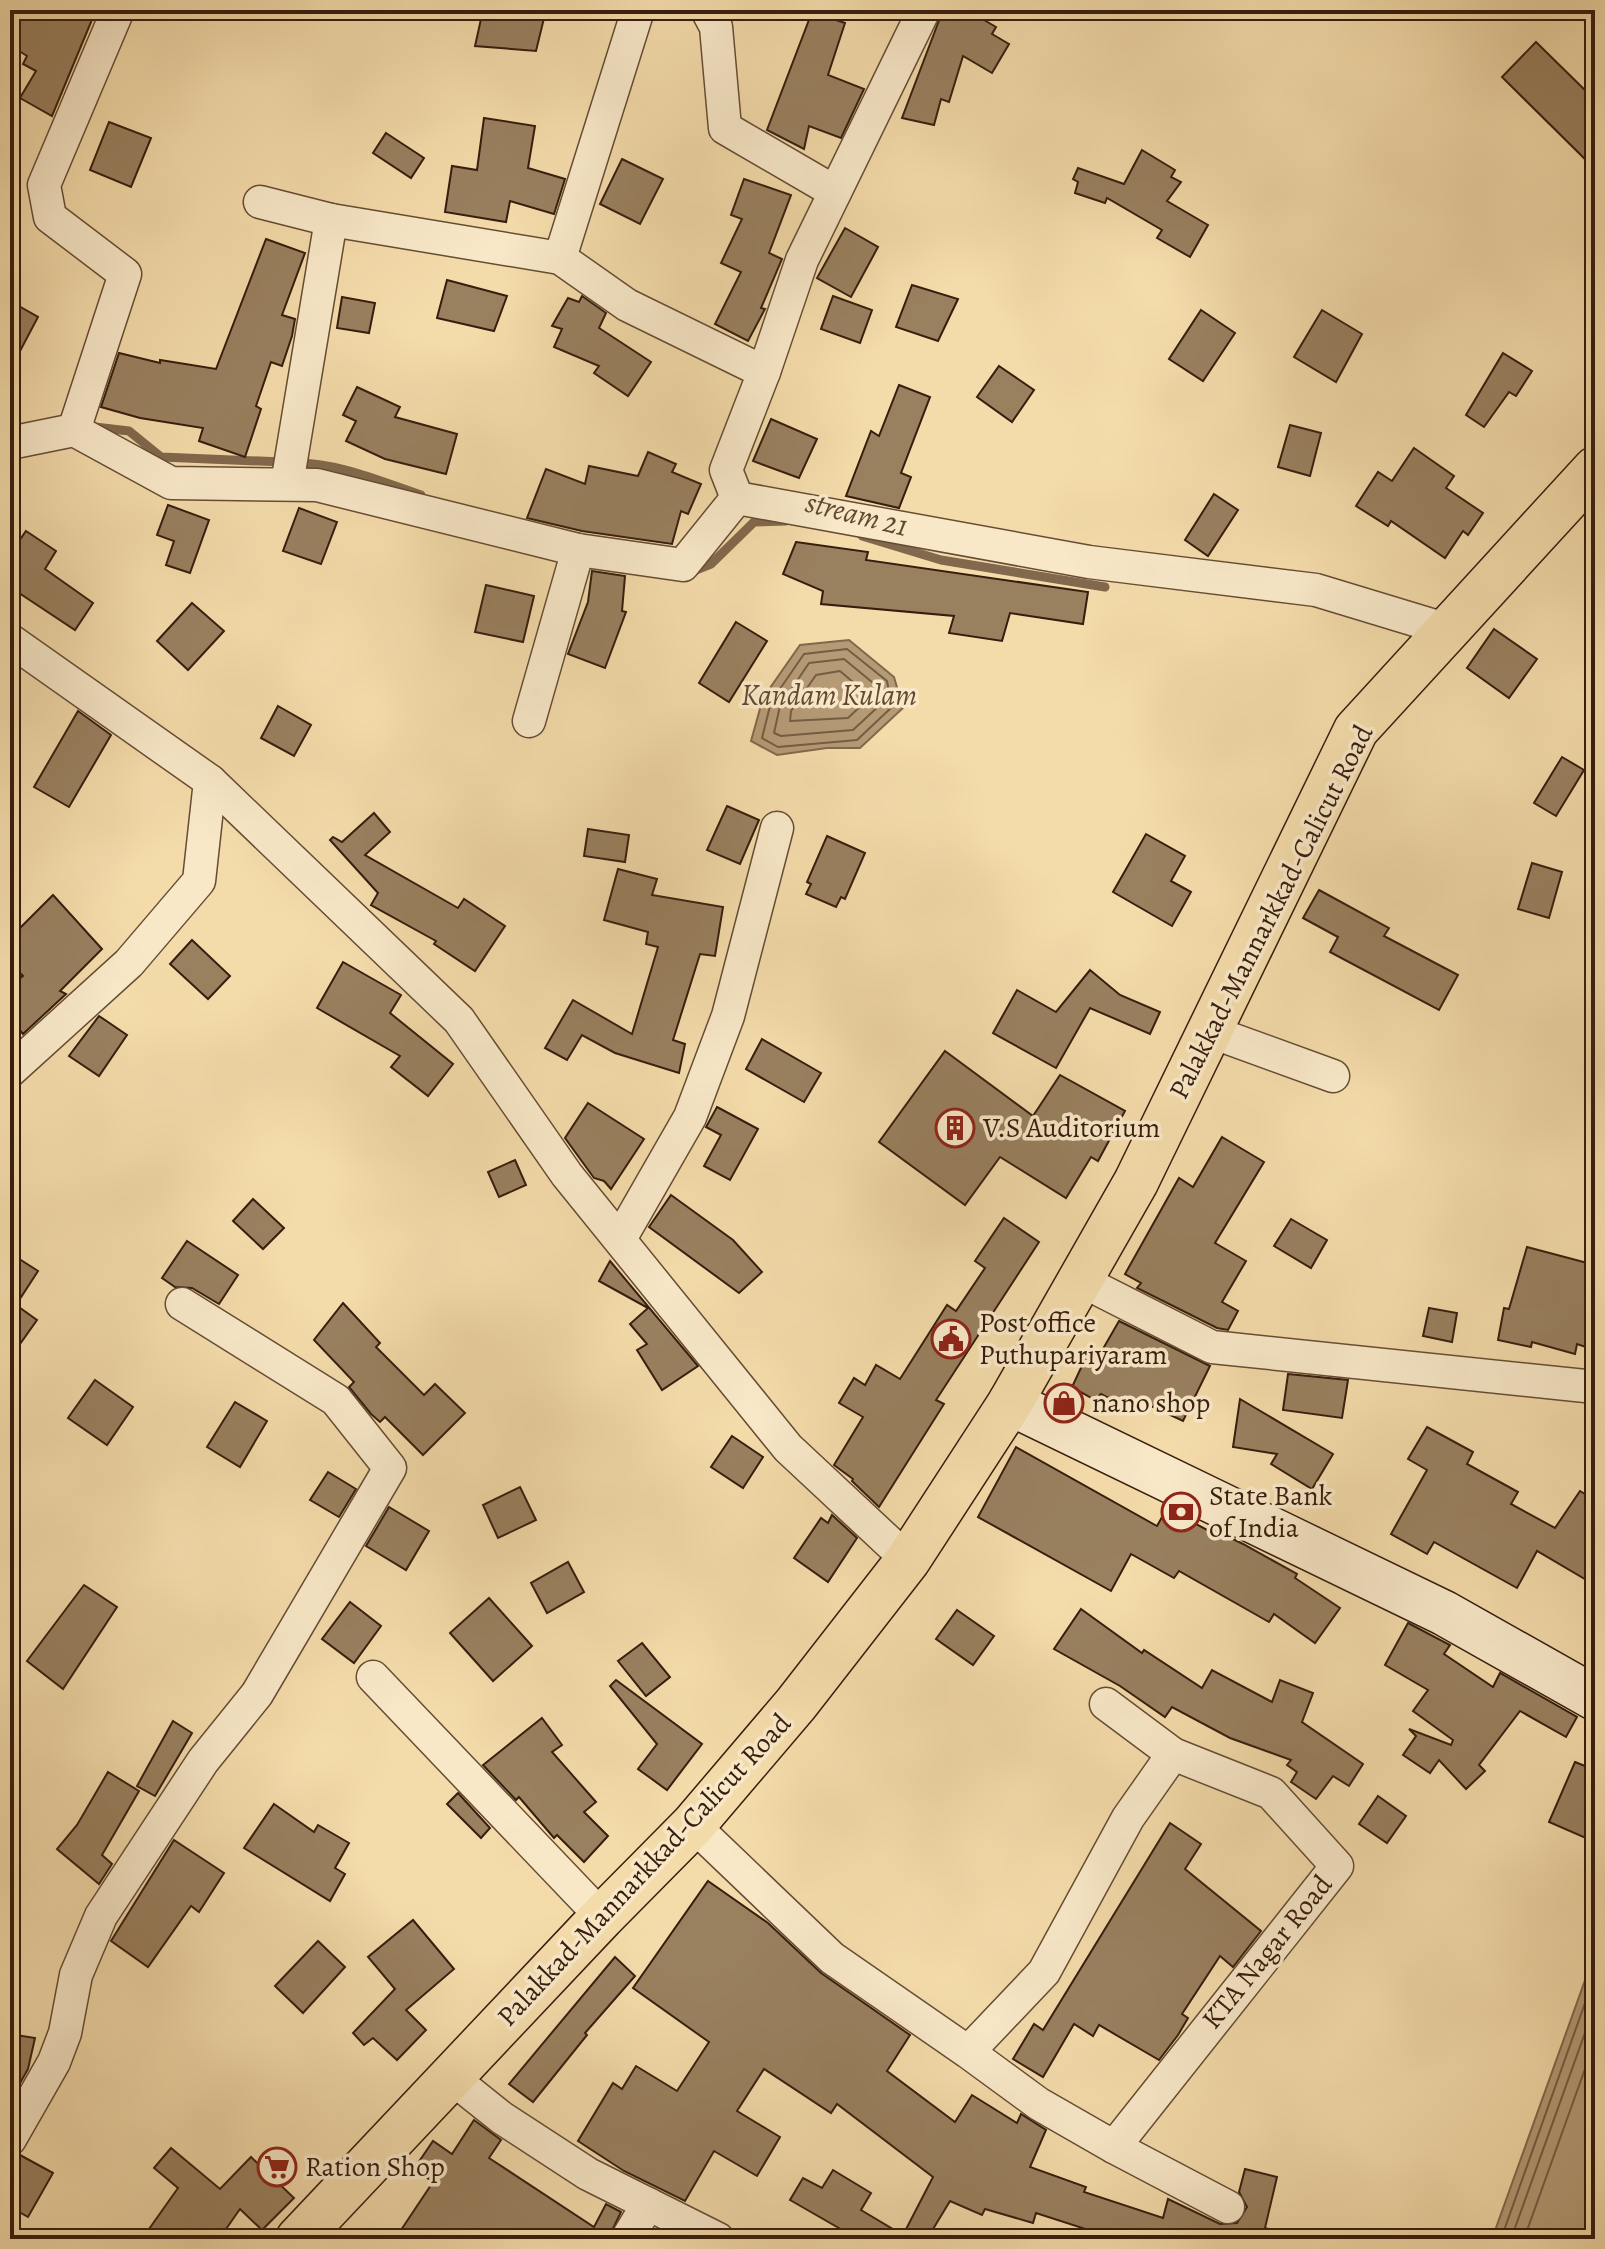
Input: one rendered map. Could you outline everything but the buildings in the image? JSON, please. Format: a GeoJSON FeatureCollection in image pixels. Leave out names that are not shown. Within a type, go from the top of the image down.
{"type":"FeatureCollection","features":[{"type":"Feature","properties":{"kind":"highway","name":"Palakkad-Mannarkkad-Calicut Road"},"geometry":{"type":"LineString","coordinates":[[298,2239],[693,1825],[796,1704],[908,1560],[1010,1403],[1136,1182],[1356,730],[1595,469]]}},
{"type":"Feature","properties":{"kind":"street"},"geometry":{"type":"LineString","coordinates":[[74,430],[125,274],[50,217],[44,185],[118,10]]}},
{"type":"Feature","properties":{"kind":"street"},"geometry":{"type":"LineString","coordinates":[[560,258],[638,10]]}},
{"type":"Feature","properties":{"kind":"street"},"geometry":{"type":"LineString","coordinates":[[707,10],[716,27],[725,128],[835,192]]}},
{"type":"Feature","properties":{"kind":"street"},"geometry":{"type":"LineString","coordinates":[[737,498],[726,470],[802,260],[924,10]]}},
{"type":"Feature","properties":{"kind":"street"},"geometry":{"type":"LineString","coordinates":[[260,202],[331,220],[560,258],[627,305],[764,372]]}},
{"type":"Feature","properties":{"kind":"street"},"geometry":{"type":"LineString","coordinates":[[287,484],[331,220]]}},
{"type":"Feature","properties":{"kind":"street"},"geometry":{"type":"LineString","coordinates":[[10,443],[74,430],[171,483],[317,485],[578,550],[683,565],[737,498]]}},
{"type":"Feature","properties":{"kind":"street"},"geometry":{"type":"LineString","coordinates":[[737,498],[1089,562],[1316,590],[1448,630]]}},
{"type":"Feature","properties":{"kind":"street"},"geometry":{"type":"LineString","coordinates":[[529,721],[578,550]]}},
{"type":"Feature","properties":{"kind":"street"},"geometry":{"type":"LineString","coordinates":[[10,640],[210,781],[459,1020],[567,1175],[788,1448],[908,1560]]}},
{"type":"Feature","properties":{"kind":"street"},"geometry":{"type":"LineString","coordinates":[[10,1071],[129,963],[199,881],[210,781]]}},
{"type":"Feature","properties":{"kind":"street"},"geometry":{"type":"LineString","coordinates":[[620,1239],[690,1117],[728,1016],[777,828]]}},
{"type":"Feature","properties":{"kind":"street"},"geometry":{"type":"LineString","coordinates":[[1209,1031],[1333,1076]]}},
{"type":"Feature","properties":{"kind":"street"},"geometry":{"type":"LineString","coordinates":[[1082,1281],[1212,1347],[1595,1387]]}},
{"type":"Feature","properties":{"kind":"street"},"geometry":{"type":"LineString","coordinates":[[10,2139],[54,2062],[65,2033],[76,1975],[101,1916],[203,1761],[257,1694],[390,1468],[336,1400],[182,1304]]}},
{"type":"Feature","properties":{"kind":"street"},"geometry":{"type":"LineString","coordinates":[[1010,1403],[1444,1613],[1595,1698]]}},
{"type":"Feature","properties":{"kind":"street"},"geometry":{"type":"LineString","coordinates":[[373,1677],[602,1917]]}},
{"type":"Feature","properties":{"kind":"street"},"geometry":{"type":"LineString","coordinates":[[968,2052],[1044,1972],[1128,1818],[1173,1754],[1106,1704]]}},
{"type":"Feature","properties":{"kind":"street","name":"KTA Nagar Road"},"geometry":{"type":"LineString","coordinates":[[1114,2147],[1337,1866],[1271,1793],[1173,1754]]}},
{"type":"Feature","properties":{"kind":"street"},"geometry":{"type":"LineString","coordinates":[[693,1825],[832,1958],[1039,2104],[1228,2207]]}},
{"type":"Feature","properties":{"kind":"street"},"geometry":{"type":"LineString","coordinates":[[452,2078],[502,2118],[588,2174],[718,2239]]}},
{"type":"Feature","properties":{"kind":"street"},"geometry":{"type":"LineString","coordinates":[[627,2239],[648,2204]]}},
{"type":"Feature","properties":{"kind":"water","name":"Kandam Kulam"},"geometry":{"type":"Polygon","coordinates":[[[849,640],[894,677],[903,708],[860,748],[827,748],[777,755],[751,741],[763,698],[800,645],[849,640]]]}},
{"type":"Feature","properties":{"kind":"water"},"geometry":{"type":"Polygon","coordinates":[[[1593,1958],[1595,2239],[1492,2239],[1593,1958]]]}},
{"type":"Feature","properties":{"kind":"waterway","name":"stream 21"},"geometry":{"type":"LineString","coordinates":[[95,427],[129,431],[161,457],[282,462]]}},
{"type":"Feature","properties":{"kind":"waterway","name":"stream 21"},"geometry":{"type":"LineString","coordinates":[[297,463],[344,470],[421,495]]}},
{"type":"Feature","properties":{"kind":"waterway","name":"stream 21"},"geometry":{"type":"LineString","coordinates":[[691,572],[711,564],[754,522],[786,521]]}},
{"type":"Feature","properties":{"kind":"waterway","name":"stream 21"},"geometry":{"type":"LineString","coordinates":[[862,536],[941,560],[1105,587]]}},
{"type":"Feature","properties":{"kind":"place","name":"V.S Auditorium"},"geometry":{"type":"Point","coordinates":[955,1128]}},
{"type":"Feature","properties":{"kind":"place","name":"Post office Puthupariyaram"},"geometry":{"type":"Point","coordinates":[951,1339]}},
{"type":"Feature","properties":{"kind":"place","name":"nano shop"},"geometry":{"type":"Point","coordinates":[1064,1403]}},
{"type":"Feature","properties":{"kind":"place","name":"State Bank of India"},"geometry":{"type":"Point","coordinates":[1181,1512]}},
{"type":"Feature","properties":{"kind":"place","name":"Ration Shop"},"geometry":{"type":"Point","coordinates":[277,2167]}}]}
